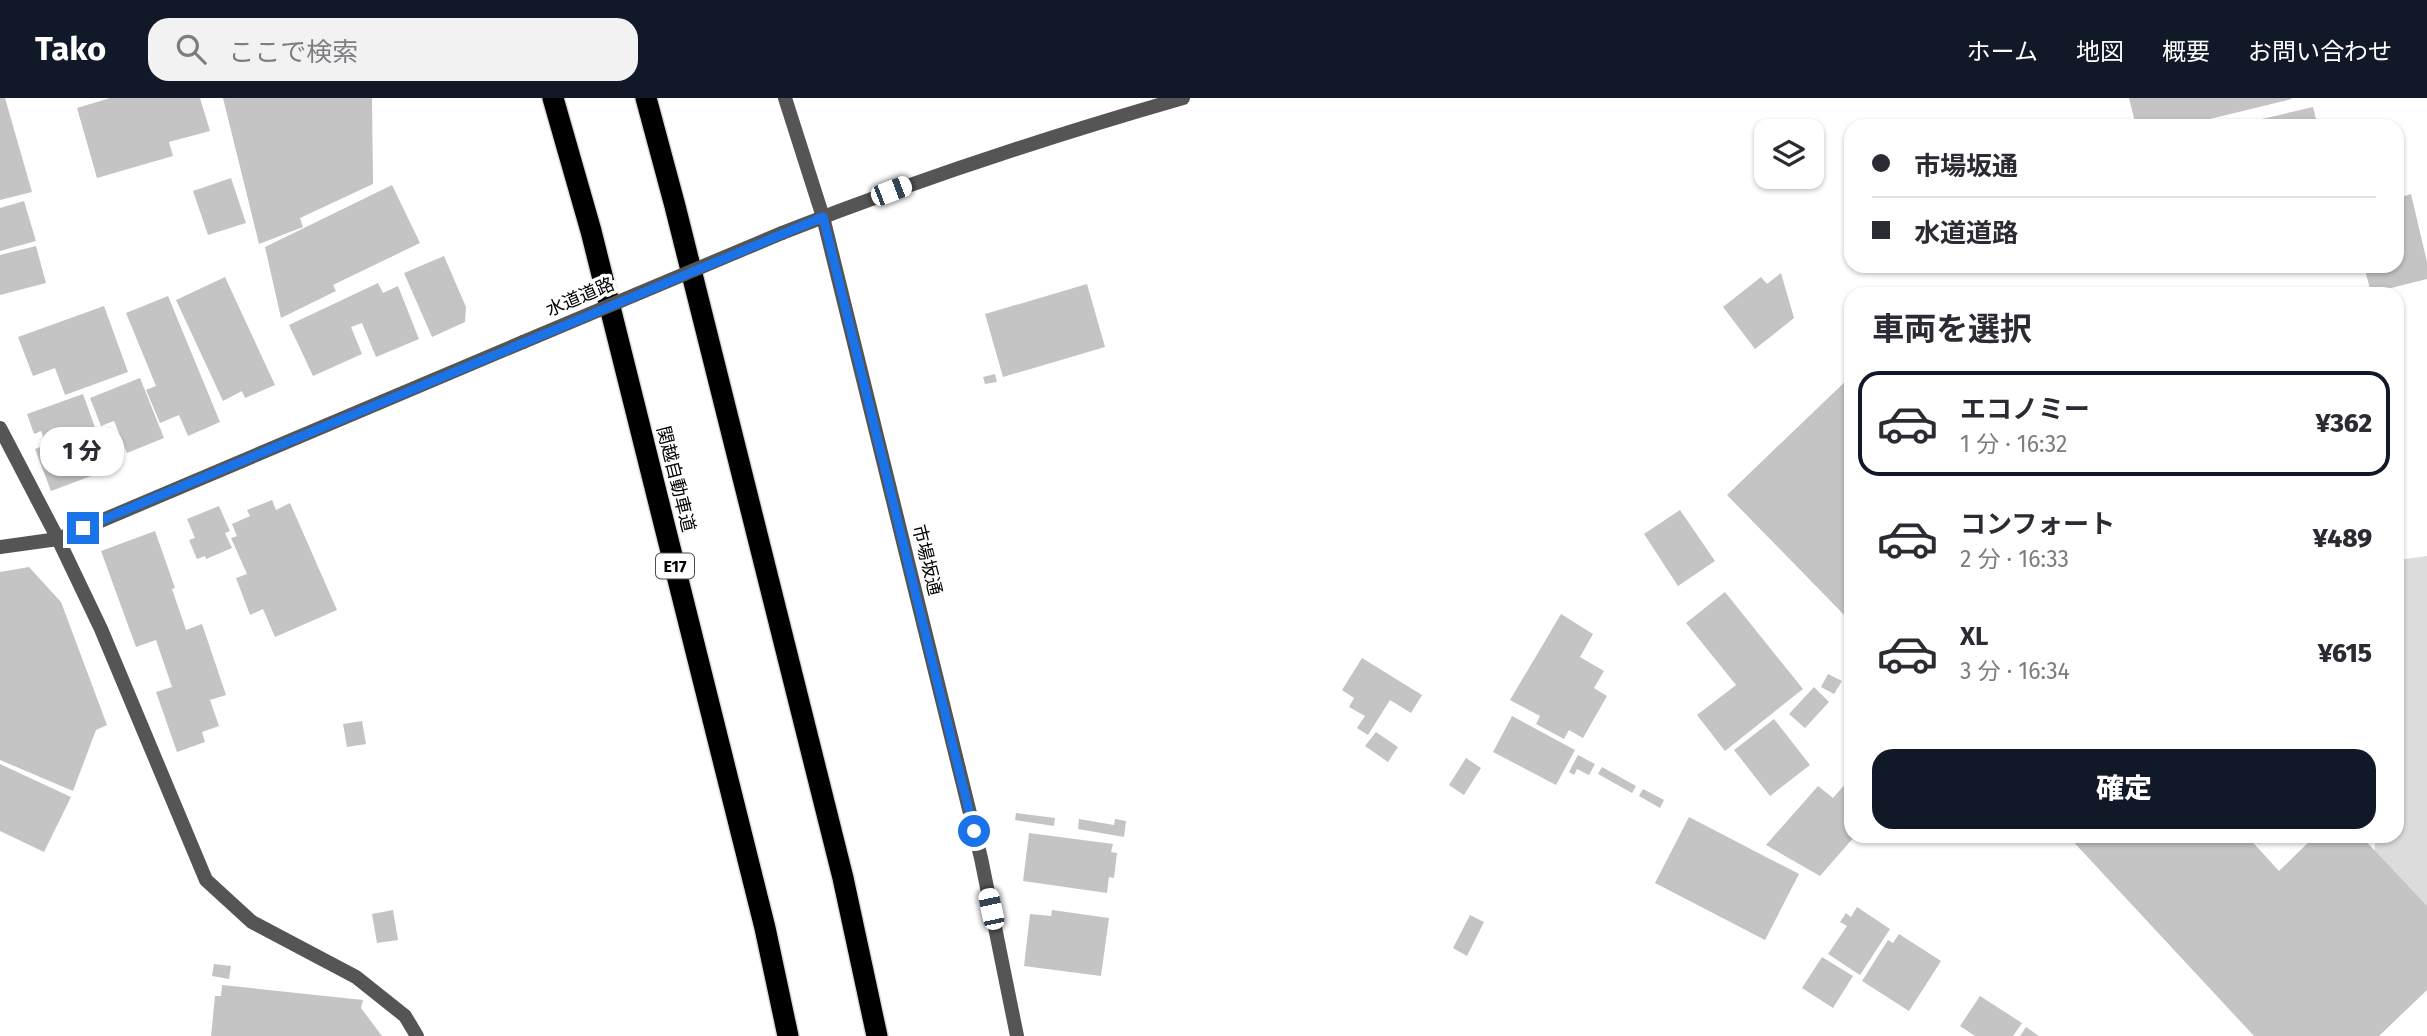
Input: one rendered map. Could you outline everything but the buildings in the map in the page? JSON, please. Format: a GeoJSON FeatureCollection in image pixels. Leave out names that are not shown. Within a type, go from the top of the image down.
{"type":"FeatureCollection","features":[{"type":"Feature","properties":{"kind":"highway","name":"関越自動車道"},"geometry":{"type":"LineString","coordinates":[[553,98],[598,258],[765,928],[788,1036]]}},
{"type":"Feature","properties":{"kind":"highway"},"geometry":{"type":"LineString","coordinates":[[646,98],[843,878],[877,1036]]}},
{"type":"Feature","properties":{"kind":"street","name":"市場坂通"},"geometry":{"type":"LineString","coordinates":[[785,98],[823,217],[981,858],[1017,1036]]}},
{"type":"Feature","properties":{"kind":"street","name":"水道道路"},"geometry":{"type":"LineString","coordinates":[[0,547],[58,539],[782,233],[936,174],[1058,134],[1183,98]]}},
{"type":"Feature","properties":{"kind":"street"},"geometry":{"type":"LineString","coordinates":[[0,428],[101,629],[206,880],[252,922],[356,977],[405,1016],[417,1036]]}},
{"type":"Feature","properties":{"kind":"shaded area"},"geometry":{"type":"Polygon","coordinates":[[[2427,556],[2427,942],[2374,855],[2375,843],[2404,843],[2404,559],[2427,556]]]}},
{"type":"Feature","properties":{"kind":"route"},"geometry":{"type":"LineString","coordinates":[[83,528],[823,217],[974,831]]}}]}
